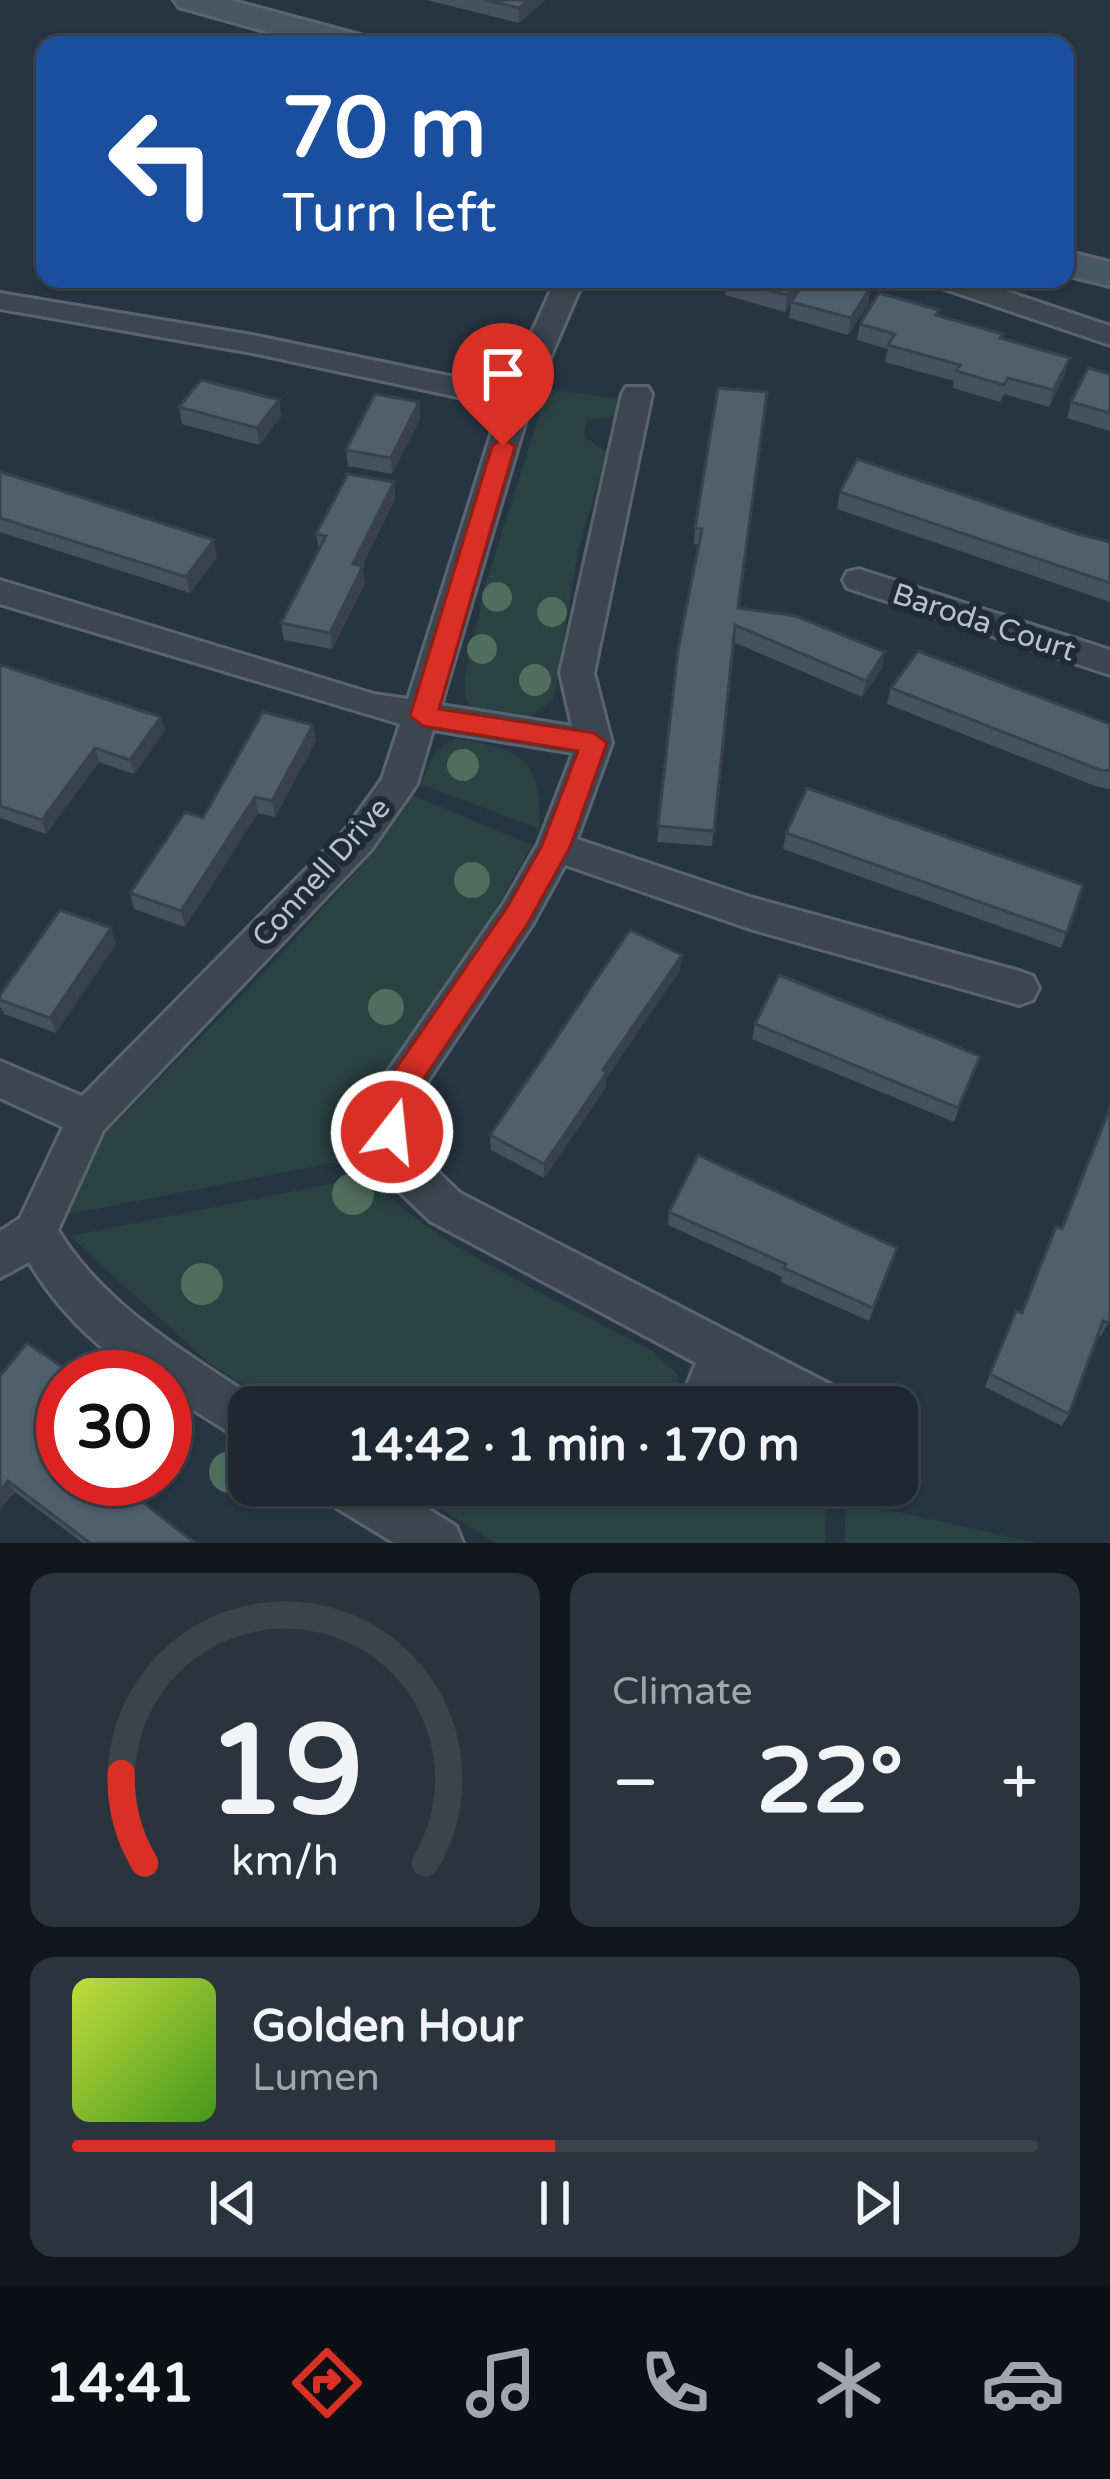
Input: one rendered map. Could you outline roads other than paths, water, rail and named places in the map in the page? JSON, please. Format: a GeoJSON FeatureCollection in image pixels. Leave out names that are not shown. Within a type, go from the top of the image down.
{"type":"FeatureCollection","features":[{"type":"Feature","properties":{"kind":"street"},"geometry":{"type":"LineString","coordinates":[[191,0],[321,36]]}},
{"type":"Feature","properties":{"kind":"street"},"geometry":{"type":"LineString","coordinates":[[1074,265],[1110,274]]}},
{"type":"Feature","properties":{"kind":"street","name":"Connell Drive"},"geometry":{"type":"LineString","coordinates":[[18,1245],[88,1118],[358,840],[399,784],[517,400],[566,288]]}},
{"type":"Feature","properties":{"kind":"street"},"geometry":{"type":"LineString","coordinates":[[969,288],[1110,336]]}},
{"type":"Feature","properties":{"kind":"street"},"geometry":{"type":"LineString","coordinates":[[0,301],[252,344],[517,400]]}},
{"type":"Feature","properties":{"kind":"street"},"geometry":{"type":"LineString","coordinates":[[620,418],[577,674],[594,743],[556,847],[518,914],[388,1106],[395,1159],[445,1207],[788,1386]]}},
{"type":"Feature","properties":{"kind":"street","name":"Baroda Court"},"geometry":{"type":"LineString","coordinates":[[859,580],[1110,663]]}},
{"type":"Feature","properties":{"kind":"street"},"geometry":{"type":"LineString","coordinates":[[0,592],[374,707],[594,743]]}},
{"type":"Feature","properties":{"kind":"street"},"geometry":{"type":"LineString","coordinates":[[556,847],[749,913],[1019,988]]}},
{"type":"Feature","properties":{"kind":"street"},"geometry":{"type":"LineString","coordinates":[[0,1078],[88,1118]]}},
{"type":"Feature","properties":{"kind":"street"},"geometry":{"type":"LineString","coordinates":[[18,1245],[53,1270],[84,1304],[228,1407]]}},
{"type":"Feature","properties":{"kind":"street"},"geometry":{"type":"LineString","coordinates":[[710,1386],[724,1352]]}},
{"type":"Feature","properties":{"kind":"street"},"geometry":{"type":"LineString","coordinates":[[378,1506],[439,1543]]}}]}
